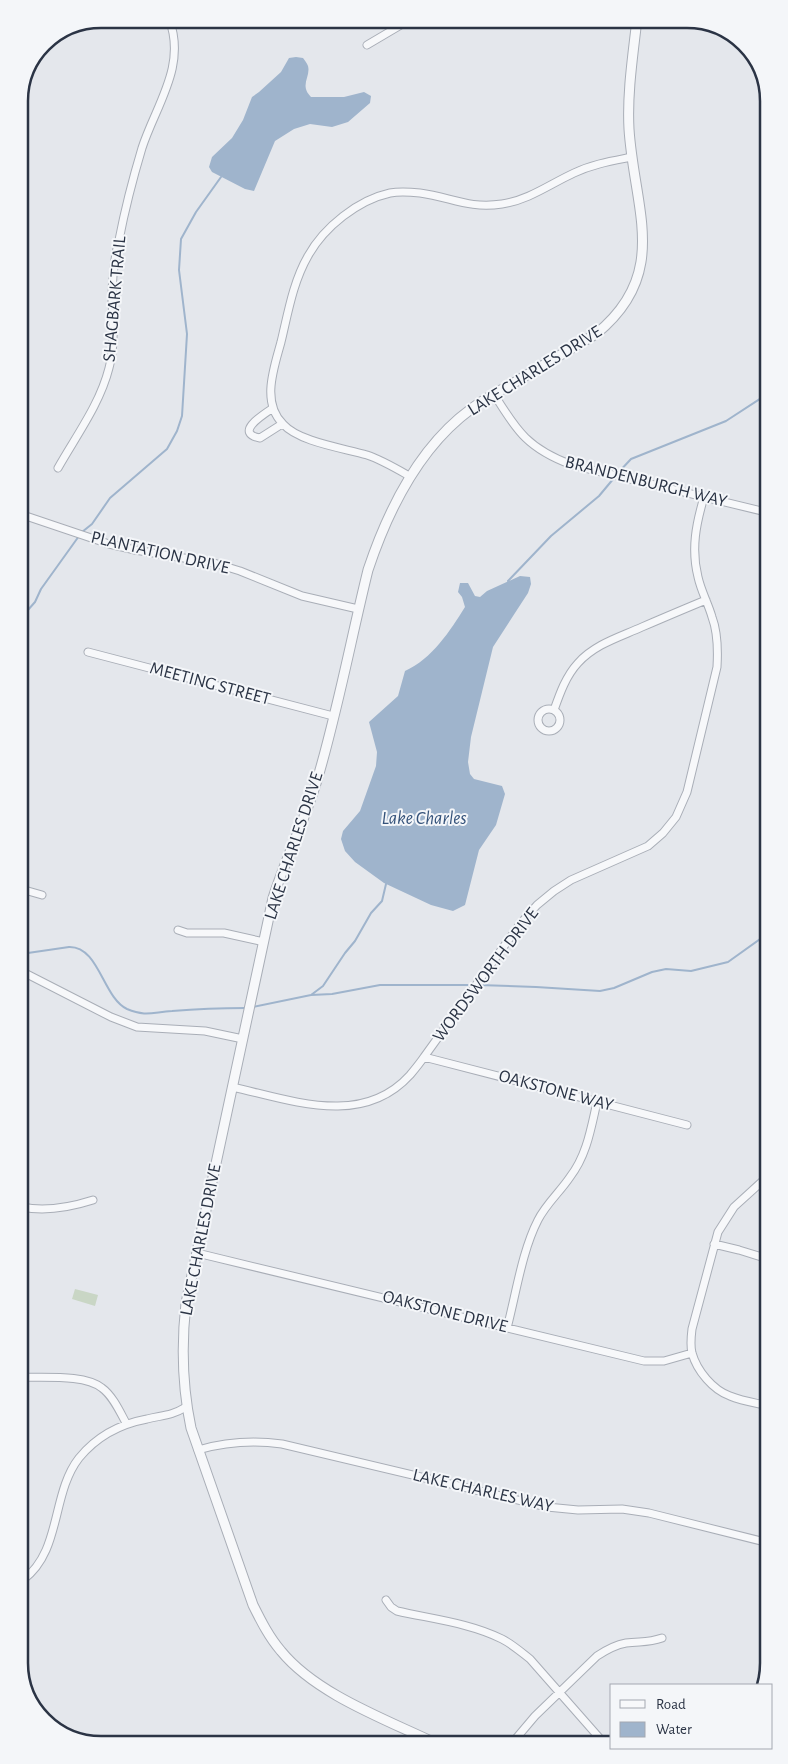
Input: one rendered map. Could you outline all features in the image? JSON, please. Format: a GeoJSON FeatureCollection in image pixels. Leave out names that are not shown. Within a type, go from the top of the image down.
{"type":"FeatureCollection","features":[{"type":"Feature","properties":{"kind":"street","name":"SHAGBARK TRAIL"},"geometry":{"type":"LineString","coordinates":[[58,468],[96,402],[104,385],[109,367],[113,341],[113,278],[118,240],[142,149],[169,85],[174,66],[175,45],[171,28]]}},
{"type":"Feature","properties":{"kind":"street"},"geometry":{"type":"LineString","coordinates":[[367,45],[396,28]]}},
{"type":"Feature","properties":{"kind":"street","name":"LAKE CHARLES DRIVE"},"geometry":{"type":"LineString","coordinates":[[421,1736],[320,1686],[300,1671],[281,1652],[265,1629],[253,1605],[198,1450],[186,1406],[182,1371],[182,1334],[186,1304],[273,898],[318,778],[358,609],[378,540],[391,511],[411,476],[427,452],[446,430],[470,409],[596,334],[615,317],[628,298],[640,271],[644,244],[629,128],[629,98],[635,28]]}},
{"type":"Feature","properties":{"kind":"street"},"geometry":{"type":"LineString","coordinates":[[411,476],[368,456],[299,435],[282,424],[273,408],[270,396],[271,383],[295,288],[308,256],[335,223],[354,209],[390,193],[422,194],[470,205],[488,206],[504,204],[531,196],[587,167],[632,157]]}},
{"type":"Feature","properties":{"kind":"street","name":"BRANDENBURGH WAY"},"geometry":{"type":"LineString","coordinates":[[494,394],[520,434],[551,457],[572,465],[760,511]]}},
{"type":"Feature","properties":{"kind":"street"},"geometry":{"type":"LineString","coordinates":[[273,408],[252,423],[250,427],[251,433],[254,437],[260,438],[282,424]]}},
{"type":"Feature","properties":{"kind":"street","name":"WORDSWORTH DRIVE"},"geometry":{"type":"LineString","coordinates":[[232,1087],[318,1106],[334,1107],[350,1106],[373,1100],[392,1090],[409,1076],[424,1057],[520,924],[537,905],[571,880],[648,846],[663,833],[676,817],[687,792],[717,667],[716,634],[697,576],[694,551],[696,525],[704,497]]}},
{"type":"Feature","properties":{"kind":"street","name":"PLANTATION DRIVE"},"geometry":{"type":"LineString","coordinates":[[28,517],[109,544],[214,563],[240,571],[302,596],[358,609]]}},
{"type":"Feature","properties":{"kind":"street"},"geometry":{"type":"LineString","coordinates":[[554,710],[568,676],[578,662],[592,651],[608,641],[706,600]]}},
{"type":"Feature","properties":{"kind":"street","name":"MEETING STREET"},"geometry":{"type":"LineString","coordinates":[[88,652],[333,716]]}},
{"type":"Feature","properties":{"kind":"street"},"geometry":{"type":"LineString","coordinates":[[27,891],[42,895]]}},
{"type":"Feature","properties":{"kind":"street"},"geometry":{"type":"LineString","coordinates":[[178,930],[187,933],[224,933],[264,942]]}},
{"type":"Feature","properties":{"kind":"street"},"geometry":{"type":"LineString","coordinates":[[27,974],[110,1017],[137,1027],[205,1031],[243,1039]]}},
{"type":"Feature","properties":{"kind":"street","name":"OAKSTONE WAY"},"geometry":{"type":"LineString","coordinates":[[424,1057],[687,1125]]}},
{"type":"Feature","properties":{"kind":"street"},"geometry":{"type":"LineString","coordinates":[[507,1328],[533,1231],[545,1207],[570,1178],[581,1161],[588,1142],[597,1102]]}},
{"type":"Feature","properties":{"kind":"street"},"geometry":{"type":"LineString","coordinates":[[760,1183],[734,1207],[723,1221],[714,1244],[692,1329],[692,1353],[707,1380],[717,1389],[730,1396],[760,1404]]}},
{"type":"Feature","properties":{"kind":"street"},"geometry":{"type":"LineString","coordinates":[[27,1209],[39,1210],[93,1200]]}},
{"type":"Feature","properties":{"kind":"street"},"geometry":{"type":"LineString","coordinates":[[714,1244],[760,1257]]}},
{"type":"Feature","properties":{"kind":"street","name":"OAKSTONE DRIVE"},"geometry":{"type":"LineString","coordinates":[[197,1253],[644,1361],[664,1361],[692,1353]]}},
{"type":"Feature","properties":{"kind":"street"},"geometry":{"type":"LineString","coordinates":[[27,1377],[78,1379],[90,1382],[102,1388],[116,1404],[126,1423]]}},
{"type":"Feature","properties":{"kind":"street"},"geometry":{"type":"LineString","coordinates":[[27,1577],[35,1570],[47,1550],[65,1482],[80,1458],[104,1434],[126,1423],[174,1414],[186,1406]]}},
{"type":"Feature","properties":{"kind":"street","name":"LAKE CHARLES WAY"},"geometry":{"type":"LineString","coordinates":[[198,1450],[219,1444],[241,1441],[263,1441],[282,1444],[546,1506],[578,1510],[622,1509],[649,1513],[760,1541]]}},
{"type":"Feature","properties":{"kind":"street"},"geometry":{"type":"LineString","coordinates":[[386,1600],[391,1607],[398,1611],[477,1629],[504,1640],[530,1659],[598,1736]]}},
{"type":"Feature","properties":{"kind":"street"},"geometry":{"type":"LineString","coordinates":[[518,1736],[535,1716],[597,1656],[624,1643],[650,1642],[662,1638]]}},
{"type":"Feature","properties":{"kind":"green space"},"geometry":{"type":"Polygon","coordinates":[[[75,1289],[98,1295],[95,1306],[72,1299],[75,1289]]]}},
{"type":"Feature","properties":{"kind":"water"},"geometry":{"type":"Polygon","coordinates":[[[289,58],[303,58],[308,66],[306,89],[311,97],[344,97],[364,92],[371,96],[370,103],[348,122],[332,127],[310,124],[294,129],[275,141],[254,191],[245,189],[212,172],[209,167],[212,157],[232,138],[243,120],[252,97],[281,72],[289,58]]]}},
{"type":"Feature","properties":{"kind":"water","name":"Lake Charles"},"geometry":{"type":"Polygon","coordinates":[[[520,576],[530,577],[531,584],[528,593],[493,647],[471,737],[468,762],[470,774],[474,779],[502,786],[505,794],[496,825],[479,850],[465,905],[453,911],[431,905],[384,883],[355,862],[345,851],[341,839],[343,831],[360,811],[376,766],[377,752],[369,722],[398,696],[405,671],[424,659],[447,635],[465,607],[462,597],[458,592],[460,583],[468,583],[475,596],[480,597],[487,591],[520,576]]]}},
{"type":"Feature","properties":{"kind":"waterway"},"geometry":{"type":"LineString","coordinates":[[82,532],[92,524],[110,498],[167,449],[177,431],[182,416],[187,334],[179,270],[181,239],[196,212],[221,177]]}},
{"type":"Feature","properties":{"kind":"waterway"},"geometry":{"type":"LineString","coordinates":[[617,474],[631,459],[726,421],[760,399]]}},
{"type":"Feature","properties":{"kind":"waterway"},"geometry":{"type":"LineString","coordinates":[[508,581],[551,536],[599,496],[614,478]]}},
{"type":"Feature","properties":{"kind":"waterway"},"geometry":{"type":"LineString","coordinates":[[28,610],[79,536]]}},
{"type":"Feature","properties":{"kind":"waterway"},"geometry":{"type":"LineString","coordinates":[[311,995],[323,986],[355,941],[371,913],[382,901],[386,884]]}},
{"type":"Feature","properties":{"kind":"waterway"},"geometry":{"type":"LineString","coordinates":[[478,985],[600,991],[614,988],[652,972],[666,969],[691,971],[728,962],[760,939]]}},
{"type":"Feature","properties":{"kind":"waterway"},"geometry":{"type":"LineString","coordinates":[[27,953],[69,947],[79,949],[94,963],[112,995],[119,1003],[127,1009],[139,1013],[246,1008]]}},
{"type":"Feature","properties":{"kind":"waterway"},"geometry":{"type":"LineString","coordinates":[[253,1007],[311,995],[332,994],[380,985],[473,985]]}}]}
